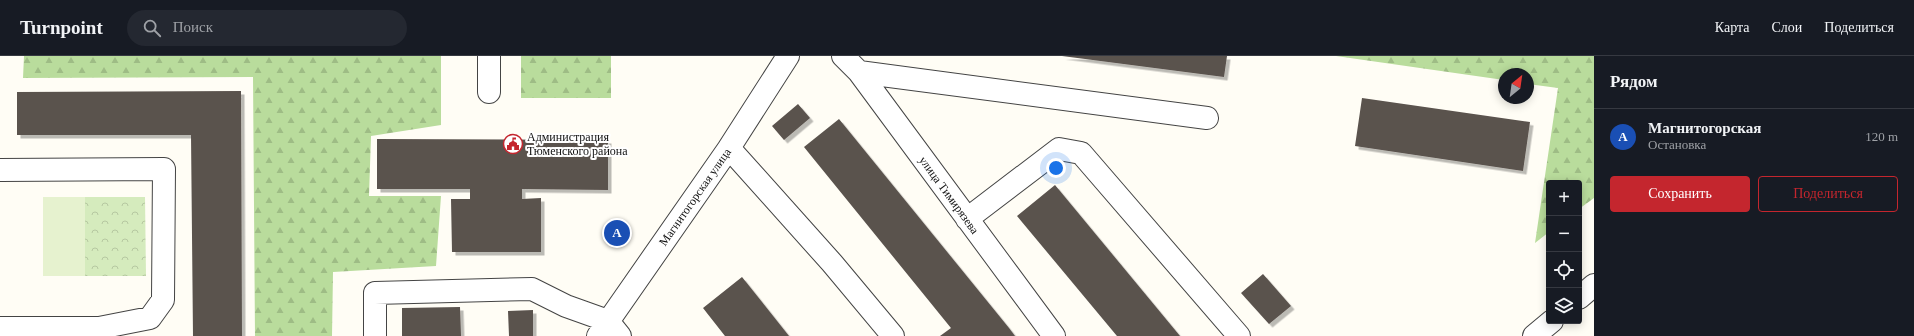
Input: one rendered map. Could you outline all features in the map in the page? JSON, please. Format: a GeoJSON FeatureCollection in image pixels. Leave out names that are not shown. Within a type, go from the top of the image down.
{"type":"FeatureCollection","features":[{"type":"Feature","properties":{"kind":"street"},"geometry":{"type":"LineString","coordinates":[[489,56],[489,92]]}},
{"type":"Feature","properties":{"kind":"street","name":"Магнитогорская улица"},"geometry":{"type":"LineString","coordinates":[[609,331],[788,56]]}},
{"type":"Feature","properties":{"kind":"street","name":"улица Тимирязева"},"geometry":{"type":"LineString","coordinates":[[843,56],[859,72],[1054,336]]}},
{"type":"Feature","properties":{"kind":"street"},"geometry":{"type":"LineString","coordinates":[[859,72],[1207,118]]}},
{"type":"Feature","properties":{"kind":"street"},"geometry":{"type":"LineString","coordinates":[[729,148],[832,263],[893,336]]}},
{"type":"Feature","properties":{"kind":"street"},"geometry":{"type":"LineString","coordinates":[[967,219],[1059,149],[1080,153],[1239,336]]}},
{"type":"Feature","properties":{"kind":"street"},"geometry":{"type":"LineString","coordinates":[[0,170],[164,169],[163,300],[150,318],[99,332],[0,328],[0,321]]}},
{"type":"Feature","properties":{"kind":"street"},"geometry":{"type":"LineString","coordinates":[[1582,295],[1594,285]]}},
{"type":"Feature","properties":{"kind":"street"},"geometry":{"type":"LineString","coordinates":[[375,336],[375,293],[532,289],[566,306],[609,331]]}},
{"type":"Feature","properties":{"kind":"street"},"geometry":{"type":"LineString","coordinates":[[1534,336],[1548,324]]}},
{"type":"Feature","properties":{"kind":"green space"},"geometry":{"type":"Polygon","coordinates":[[[24,56],[441,56],[441,125],[371,136],[369,196],[441,196],[436,266],[333,272],[332,336],[255,336],[253,77],[23,78],[24,56]]]}},
{"type":"Feature","properties":{"kind":"green space"},"geometry":{"type":"Polygon","coordinates":[[[521,56],[611,56],[611,98],[521,98],[521,56]]]}},
{"type":"Feature","properties":{"kind":"green space"},"geometry":{"type":"Polygon","coordinates":[[[1336,56],[1594,56],[1594,198],[1582,207],[1582,180],[1546,180],[1546,234],[1535,243],[1558,88],[1534,85],[1534,68],[1498,68],[1498,79],[1336,56]]]}},
{"type":"Feature","properties":{"kind":"green space"},"geometry":{"type":"Polygon","coordinates":[[[43,197],[85,197],[85,276],[43,276],[43,197]]]}},
{"type":"Feature","properties":{"kind":"green space"},"geometry":{"type":"Polygon","coordinates":[[[85,197],[145,197],[146,276],[85,276],[85,197]]]}},
{"type":"Feature","properties":{"kind":"building"},"geometry":{"type":"Polygon","coordinates":[[[1062,56],[1227,56],[1224,77],[1062,56]]]}},
{"type":"Feature","properties":{"kind":"building"},"geometry":{"type":"Polygon","coordinates":[[[241,91],[242,336],[193,336],[191,135],[17,135],[17,92],[241,91]]]}},
{"type":"Feature","properties":{"kind":"building"},"geometry":{"type":"Polygon","coordinates":[[[1362,98],[1530,122],[1523,171],[1355,146],[1362,98]]]}},
{"type":"Feature","properties":{"kind":"building"},"geometry":{"type":"Polygon","coordinates":[[[798,104],[810,118],[784,140],[772,126],[798,104]]]}},
{"type":"Feature","properties":{"kind":"building"},"geometry":{"type":"Polygon","coordinates":[[[839,119],[1015,336],[940,336],[951,328],[804,147],[839,119]]]}},
{"type":"Feature","properties":{"kind":"building"},"geometry":{"type":"Polygon","coordinates":[[[377,139],[608,140],[608,190],[522,189],[522,199],[541,198],[541,252],[452,252],[451,199],[470,199],[470,189],[377,189],[377,139]]]}},
{"type":"Feature","properties":{"kind":"building"},"geometry":{"type":"Polygon","coordinates":[[[1055,185],[1180,336],[1117,336],[1017,216],[1055,185]]]}},
{"type":"Feature","properties":{"kind":"building"},"geometry":{"type":"Polygon","coordinates":[[[1263,274],[1291,306],[1269,324],[1241,293],[1263,274]]]}},
{"type":"Feature","properties":{"kind":"building"},"geometry":{"type":"Polygon","coordinates":[[[742,277],[789,336],[725,336],[703,308],[742,277]]]}},
{"type":"Feature","properties":{"kind":"building"},"geometry":{"type":"Polygon","coordinates":[[[460,307],[461,336],[402,336],[402,308],[460,307]]]}},
{"type":"Feature","properties":{"kind":"building"},"geometry":{"type":"Polygon","coordinates":[[[533,310],[533,336],[509,336],[508,311],[533,310]]]}},
{"type":"Feature","properties":{"kind":"place","name":"Администрация Тюменского района"},"geometry":{"type":"Point","coordinates":[513,144]}},
{"type":"Feature","properties":{"kind":"place","name":"Магнитогорская"},"geometry":{"type":"Point","coordinates":[617,233]}}]}
